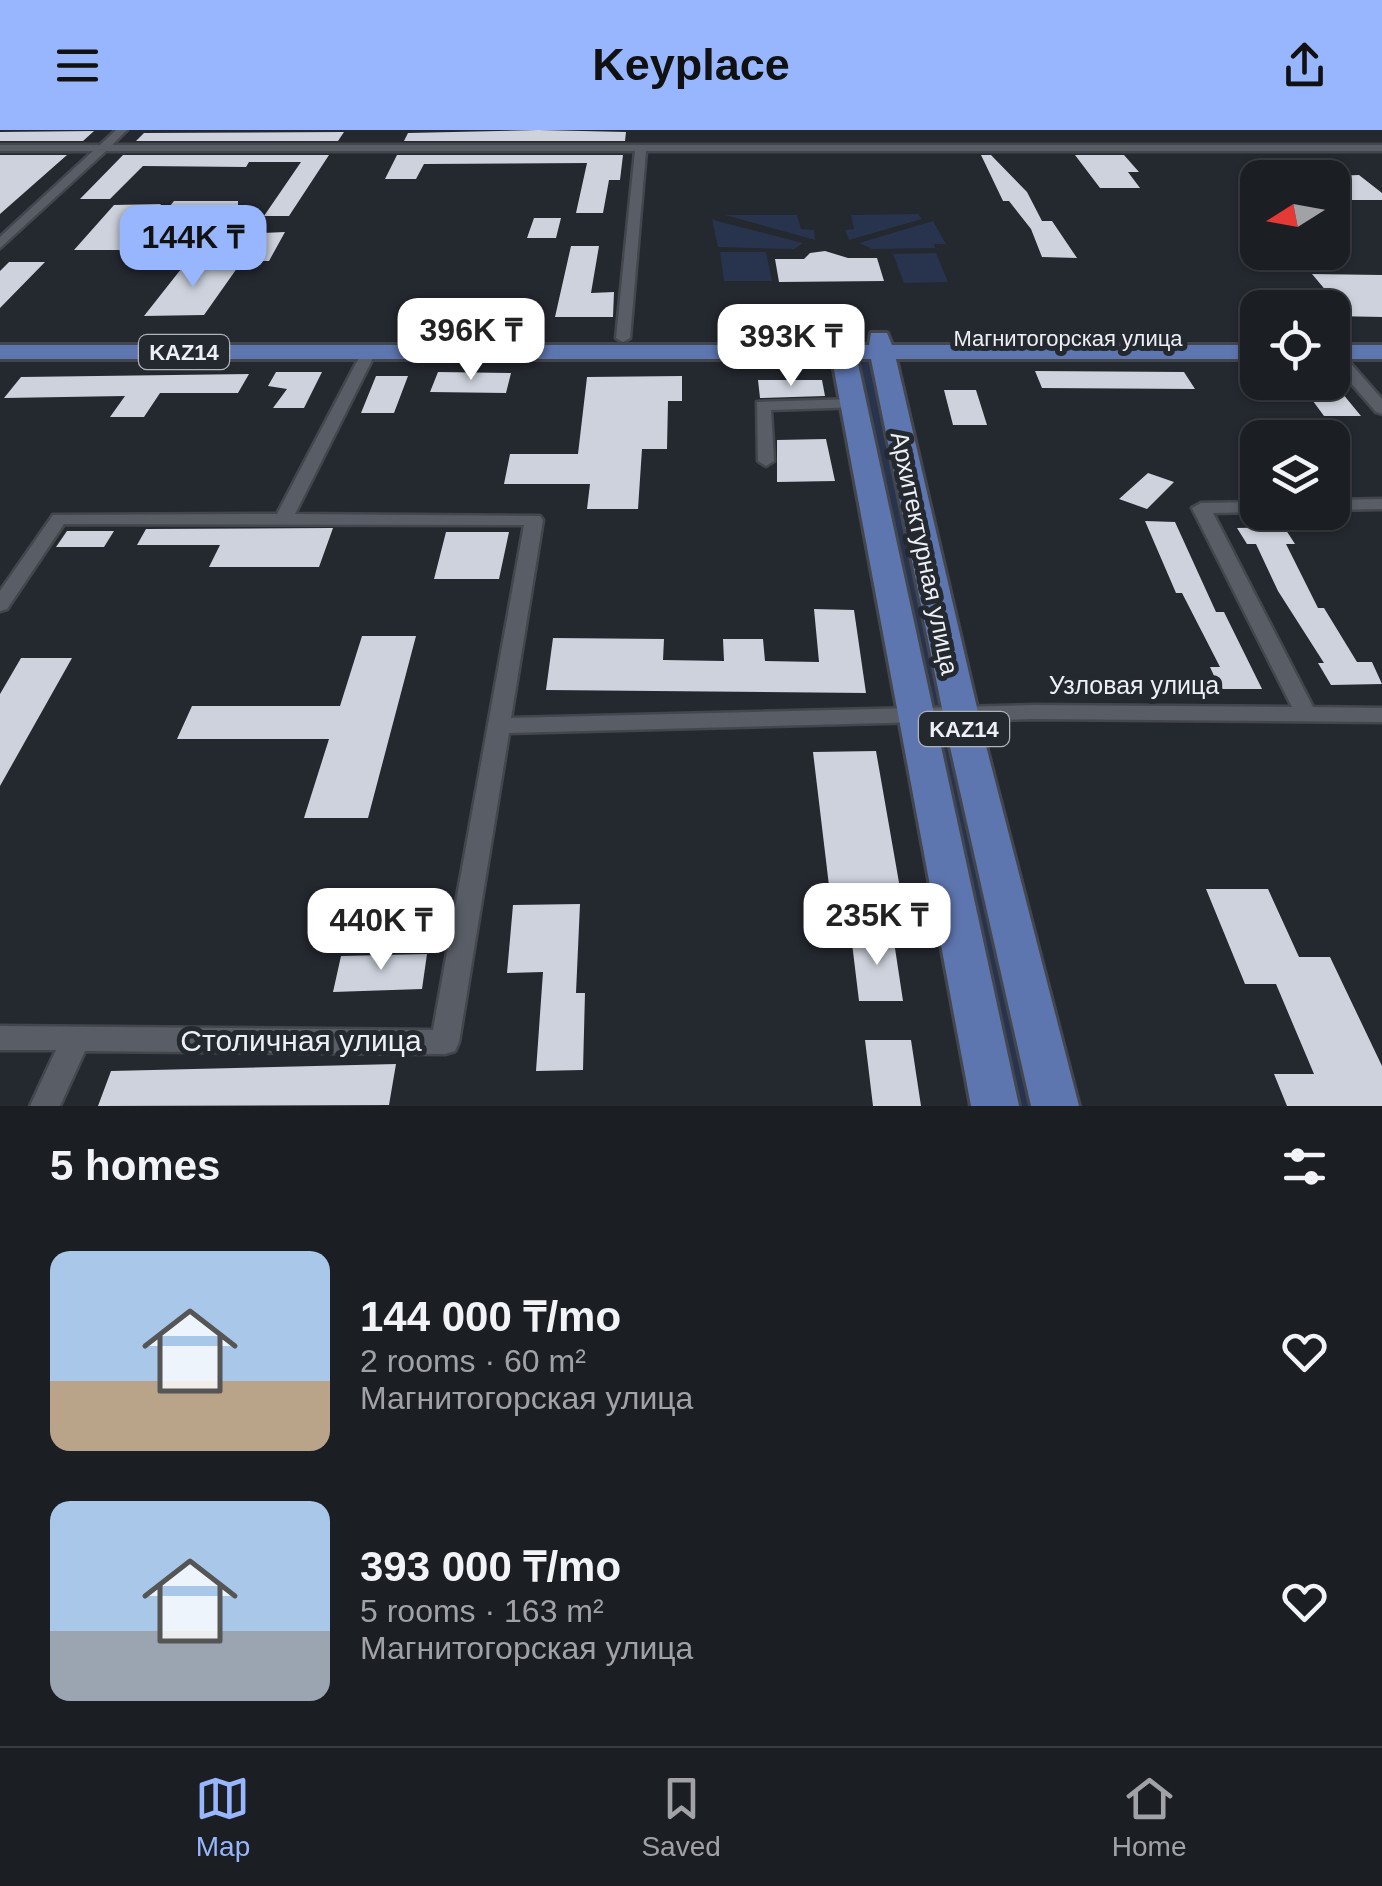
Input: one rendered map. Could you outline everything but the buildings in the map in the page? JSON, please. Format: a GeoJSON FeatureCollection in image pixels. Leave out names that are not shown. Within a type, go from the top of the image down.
{"type":"FeatureCollection","features":[{"type":"Feature","properties":{"kind":"main road"},"geometry":{"type":"LineString","coordinates":[[1350,337],[1382,337]]}},
{"type":"Feature","properties":{"kind":"main road","name":"Магнитогорская улица"},"geometry":{"type":"LineString","coordinates":[[0,339],[622,338],[842,344]]}},
{"type":"Feature","properties":{"kind":"main road","name":"Магнитогорская улица"},"geometry":{"type":"LineString","coordinates":[[0,352],[369,352],[1240,338]]}},
{"type":"Feature","properties":{"kind":"main road","name":"Архитектурная улица"},"geometry":{"type":"LineString","coordinates":[[842,344],[995,1106]]}},
{"type":"Feature","properties":{"kind":"main road","name":"Магнитогорская улица"},"geometry":{"type":"LineString","coordinates":[[880,344],[1240,352]]}},
{"type":"Feature","properties":{"kind":"main road","name":"Архитектурная улица"},"geometry":{"type":"LineString","coordinates":[[880,344],[961,714],[1055,1106]]}},
{"type":"Feature","properties":{"kind":"main road"},"geometry":{"type":"LineString","coordinates":[[1350,352],[1382,352]]}},
{"type":"Feature","properties":{"kind":"street"},"geometry":{"type":"LineString","coordinates":[[0,244],[122,130]]}},
{"type":"Feature","properties":{"kind":"street"},"geometry":{"type":"LineString","coordinates":[[811,130],[815,147]]}},
{"type":"Feature","properties":{"kind":"street"},"geometry":{"type":"LineString","coordinates":[[622,338],[640,147]]}},
{"type":"Feature","properties":{"kind":"street"},"geometry":{"type":"LineString","coordinates":[[0,148],[1382,148]]}},
{"type":"Feature","properties":{"kind":"street"},"geometry":{"type":"LineString","coordinates":[[284,518],[369,352]]}},
{"type":"Feature","properties":{"kind":"street"},"geometry":{"type":"LineString","coordinates":[[1350,372],[1382,409]]}},
{"type":"Feature","properties":{"kind":"street"},"geometry":{"type":"LineString","coordinates":[[766,461],[764,405],[855,404]]}},
{"type":"Feature","properties":{"kind":"street"},"geometry":{"type":"LineString","coordinates":[[1350,505],[1382,504]]}},
{"type":"Feature","properties":{"kind":"street"},"geometry":{"type":"LineString","coordinates":[[1240,507],[1201,508],[1306,714]]}},
{"type":"Feature","properties":{"kind":"street","name":"Столичная улица"},"geometry":{"type":"LineString","coordinates":[[0,605],[59,519],[534,520],[445,1042],[0,1038]]}},
{"type":"Feature","properties":{"kind":"street"},"geometry":{"type":"LineString","coordinates":[[500,726],[961,714]]}},
{"type":"Feature","properties":{"kind":"street","name":"Узловая улица"},"geometry":{"type":"LineString","coordinates":[[961,714],[1382,714]]}},
{"type":"Feature","properties":{"kind":"street"},"geometry":{"type":"LineString","coordinates":[[46,1106],[76,1039]]}},
{"type":"Feature","properties":{"kind":"shaded area"},"geometry":{"type":"Polygon","coordinates":[[[918,214],[922,219],[849,240],[845,230],[854,229],[851,215],[918,214]]]}},
{"type":"Feature","properties":{"kind":"shaded area"},"geometry":{"type":"Polygon","coordinates":[[[725,215],[797,215],[801,229],[814,230],[815,240],[725,215]]]}},
{"type":"Feature","properties":{"kind":"shaded area"},"geometry":{"type":"Polygon","coordinates":[[[712,219],[803,243],[794,249],[718,247],[712,219]]]}},
{"type":"Feature","properties":{"kind":"shaded area"},"geometry":{"type":"Polygon","coordinates":[[[933,221],[946,244],[934,244],[935,248],[872,249],[859,243],[933,221]]]}},
{"type":"Feature","properties":{"kind":"shaded area"},"geometry":{"type":"Polygon","coordinates":[[[720,252],[766,252],[772,281],[724,281],[720,252]]]}},
{"type":"Feature","properties":{"kind":"shaded area"},"geometry":{"type":"Polygon","coordinates":[[[936,253],[948,282],[904,283],[893,254],[936,253]]]}},
{"type":"Feature","properties":{"kind":"shaded area"},"geometry":{"type":"Polygon","coordinates":[[[854,362],[876,362],[960,730],[929,729],[854,362]]]}},
{"type":"Feature","properties":{"kind":"shaded area"},"geometry":{"type":"Polygon","coordinates":[[[935,745],[961,745],[1050,1106],[1011,1106],[935,745]]]}}]}
